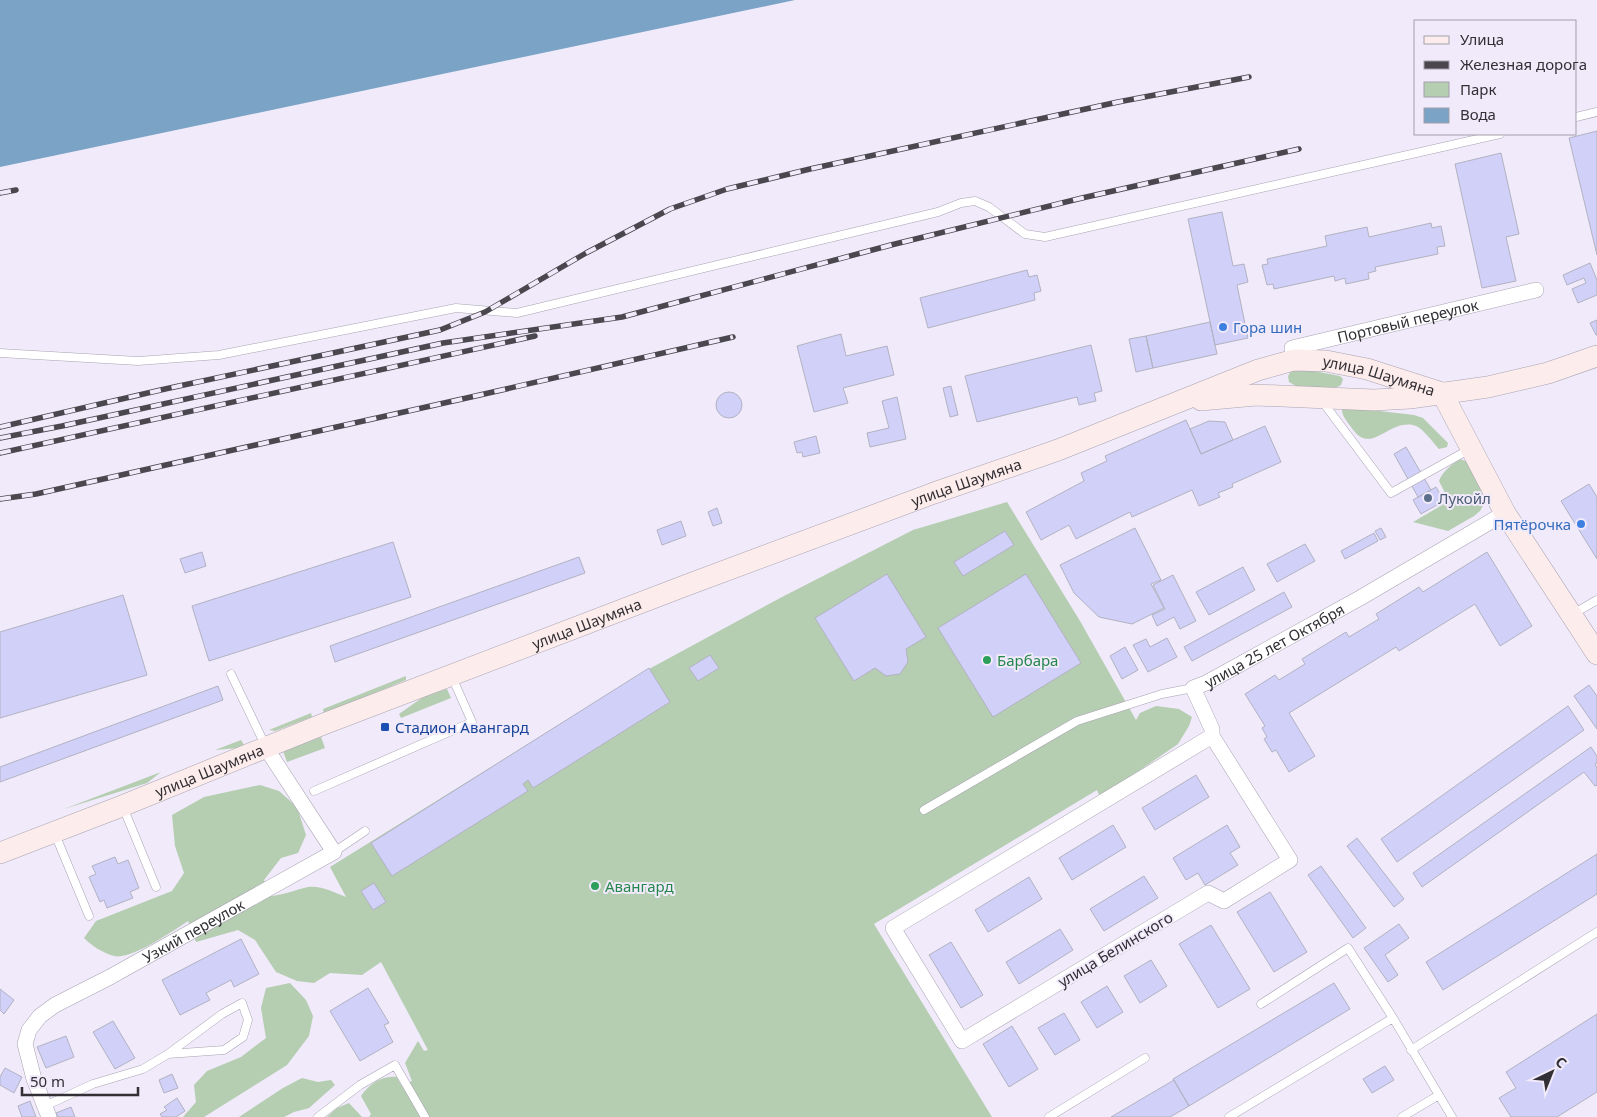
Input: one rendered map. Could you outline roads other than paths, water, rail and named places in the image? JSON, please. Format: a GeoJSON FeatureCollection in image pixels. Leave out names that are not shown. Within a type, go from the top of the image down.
{"type":"FeatureCollection","features":[{"type":"Feature","properties":{"kind":"main road"},"geometry":{"type":"LineString","coordinates":[[1597,356],[1548,373],[1497,385],[1442,392],[1505,513],[1597,654]]}},
{"type":"Feature","properties":{"kind":"main road","name":"улица Шаумяна"},"geometry":{"type":"LineString","coordinates":[[0,853],[451,675],[906,503],[1058,450],[1258,370],[1294,360],[1326,361],[1367,370],[1442,392]]}},
{"type":"Feature","properties":{"kind":"main road"},"geometry":{"type":"LineString","coordinates":[[1292,395],[1283,384],[1284,371],[1294,360]]}},
{"type":"Feature","properties":{"kind":"main road","name":"улица Шаумяна"},"geometry":{"type":"LineString","coordinates":[[1176,402],[1256,395],[1292,395],[1374,400],[1410,398],[1442,392]]}},
{"type":"Feature","properties":{"kind":"street","name":"Портовый переулок"},"geometry":{"type":"LineString","coordinates":[[1294,360],[1292,348],[1536,290]]}},
{"type":"Feature","properties":{"kind":"street","name":"улица 25 лет Октября"},"geometry":{"type":"LineString","coordinates":[[1212,736],[1212,728],[1193,688],[1360,598],[1505,513]]}},
{"type":"Feature","properties":{"kind":"street","name":"улица Белинского"},"geometry":{"type":"LineString","coordinates":[[1212,736],[1290,860],[1224,901],[1208,893],[962,1041],[893,928],[928,909],[1212,736]]}},
{"type":"Feature","properties":{"kind":"street"},"geometry":{"type":"LineString","coordinates":[[266,748],[334,852]]}},
{"type":"Feature","properties":{"kind":"street","name":"Узкий переулок"},"geometry":{"type":"LineString","coordinates":[[47,1112],[34,1079],[25,1044],[29,1030],[40,1016],[55,1005],[110,977],[334,852]]}},
{"type":"Feature","properties":{"kind":"lane"},"geometry":{"type":"LineString","coordinates":[[1577,116],[1597,112]]}},
{"type":"Feature","properties":{"kind":"lane"},"geometry":{"type":"LineString","coordinates":[[0,353],[138,361],[219,355],[456,308],[517,313],[975,201],[989,207],[1025,234],[1045,238],[1496,135]]}},
{"type":"Feature","properties":{"kind":"lane"},"geometry":{"type":"LineString","coordinates":[[1320,397],[1391,494],[1471,449]]}},
{"type":"Feature","properties":{"kind":"lane"},"geometry":{"type":"LineString","coordinates":[[1572,615],[1597,600]]}},
{"type":"Feature","properties":{"kind":"lane"},"geometry":{"type":"LineString","coordinates":[[231,674],[266,748]]}},
{"type":"Feature","properties":{"kind":"lane"},"geometry":{"type":"LineString","coordinates":[[314,791],[472,722],[451,675]]}},
{"type":"Feature","properties":{"kind":"lane"},"geometry":{"type":"LineString","coordinates":[[924,810],[1077,721],[1162,694],[1193,688]]}},
{"type":"Feature","properties":{"kind":"lane"},"geometry":{"type":"LineString","coordinates":[[122,806],[156,887]]}},
{"type":"Feature","properties":{"kind":"lane"},"geometry":{"type":"LineString","coordinates":[[334,852],[365,831]]}},
{"type":"Feature","properties":{"kind":"lane"},"geometry":{"type":"LineString","coordinates":[[55,832],[89,916]]}},
{"type":"Feature","properties":{"kind":"lane"},"geometry":{"type":"LineString","coordinates":[[1411,1050],[1597,932]]}},
{"type":"Feature","properties":{"kind":"lane"},"geometry":{"type":"LineString","coordinates":[[1261,1004],[1348,948],[1393,1018],[1452,1117]]}},
{"type":"Feature","properties":{"kind":"lane"},"geometry":{"type":"LineString","coordinates":[[47,1112],[93,1084],[143,1069],[168,1054],[222,1014],[242,1003],[248,1020],[243,1037],[224,1050],[168,1054]]}},
{"type":"Feature","properties":{"kind":"lane"},"geometry":{"type":"LineString","coordinates":[[1229,1117],[1393,1018]]}},
{"type":"Feature","properties":{"kind":"lane"},"geometry":{"type":"LineString","coordinates":[[1049,1117],[1144,1058]]}},
{"type":"Feature","properties":{"kind":"lane"},"geometry":{"type":"LineString","coordinates":[[318,1117],[360,1085],[395,1065],[425,1117]]}},
{"type":"Feature","properties":{"kind":"lane"},"geometry":{"type":"LineString","coordinates":[[1402,1117],[1439,1095]]}},
{"type":"Feature","properties":{"kind":"water"},"geometry":{"type":"Polygon","coordinates":[[[0,0],[795,0],[0,167],[0,0]]]}},
{"type":"Feature","properties":{"kind":"railway"},"geometry":{"type":"LineString","coordinates":[[0,427],[165,389],[440,330],[485,312],[586,253],[670,209],[727,189],[1118,102],[1249,77]]}},
{"type":"Feature","properties":{"kind":"railway"},"geometry":{"type":"LineString","coordinates":[[0,438],[443,343],[622,317],[891,245],[1082,198],[1299,149]]}},
{"type":"Feature","properties":{"kind":"railway"},"geometry":{"type":"LineString","coordinates":[[0,193],[16,190]]}},
{"type":"Feature","properties":{"kind":"railway"},"geometry":{"type":"LineString","coordinates":[[0,453],[535,336]]}},
{"type":"Feature","properties":{"kind":"railway"},"geometry":{"type":"LineString","coordinates":[[0,499],[36,494],[733,337]]}},
{"type":"Feature","properties":{"kind":"place","name":"Гора шин"},"geometry":{"type":"Point","coordinates":[1223,327]}},
{"type":"Feature","properties":{"kind":"place","name":"Лукойл"},"geometry":{"type":"Point","coordinates":[1428,498]}},
{"type":"Feature","properties":{"kind":"place","name":"Пятёрочка"},"geometry":{"type":"Point","coordinates":[1581,524]}},
{"type":"Feature","properties":{"kind":"place","name":"Барбара"},"geometry":{"type":"Point","coordinates":[987,660]}},
{"type":"Feature","properties":{"kind":"place","name":"Стадион Авангард"},"geometry":{"type":"Point","coordinates":[385,727]}},
{"type":"Feature","properties":{"kind":"place","name":"Авангард"},"geometry":{"type":"Point","coordinates":[595,886]}}]}
